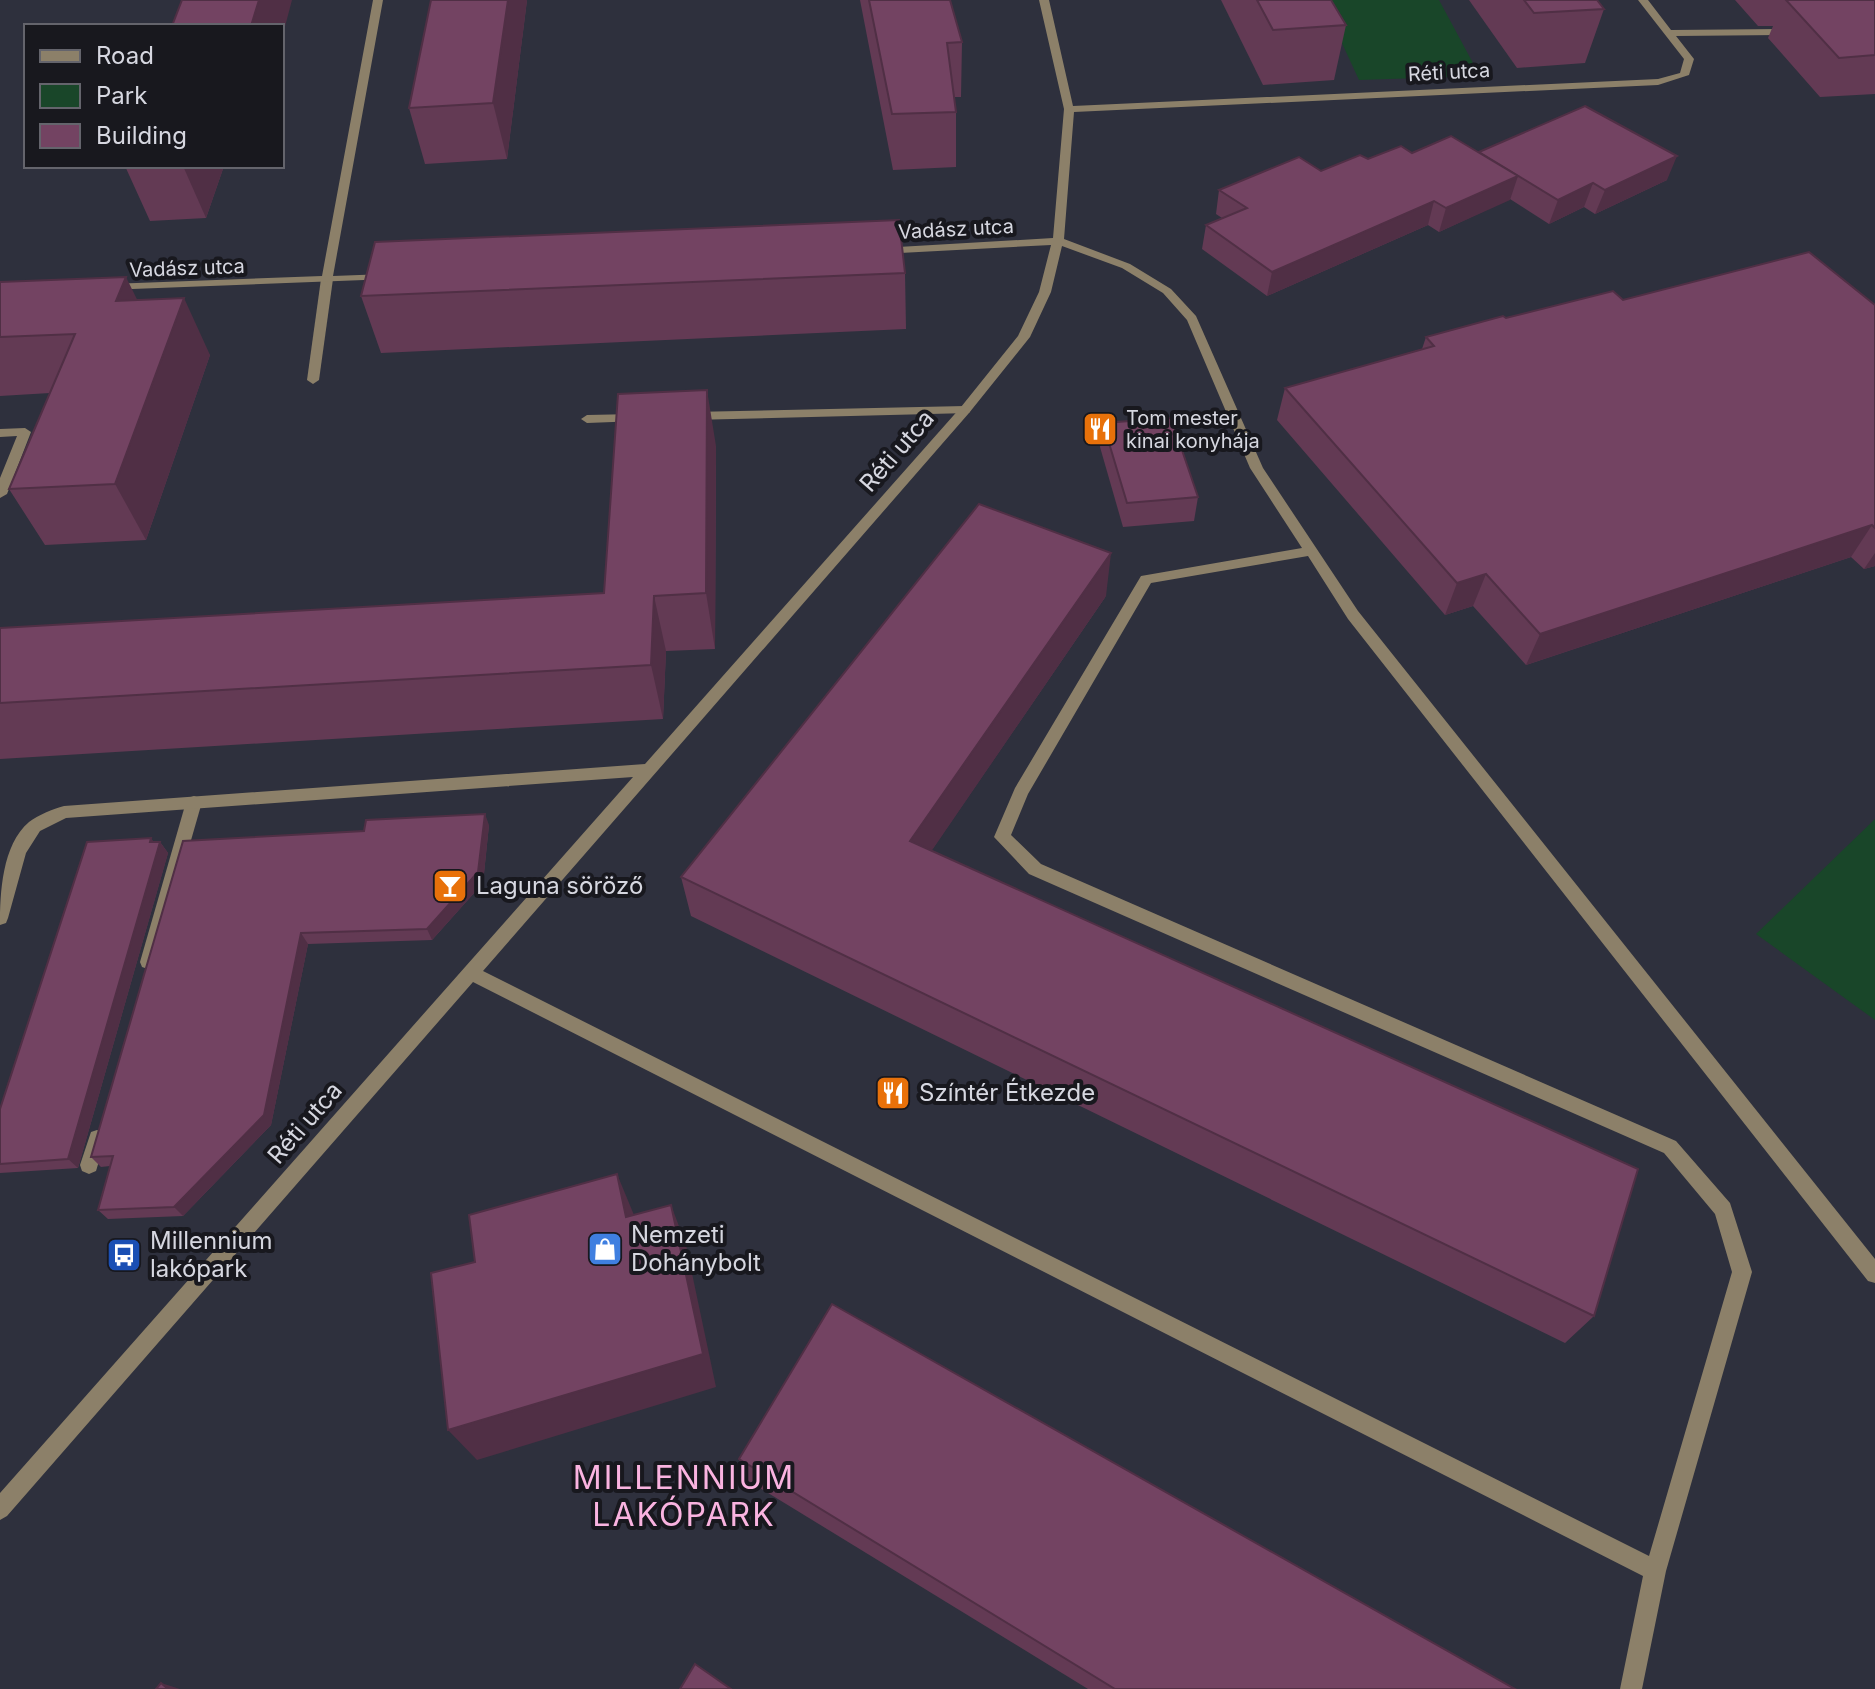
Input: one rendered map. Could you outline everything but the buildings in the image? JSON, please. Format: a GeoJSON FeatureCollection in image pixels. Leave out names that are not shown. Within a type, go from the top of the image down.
{"type":"FeatureCollection","features":[{"type":"Feature","properties":{"kind":"street"},"geometry":{"type":"LineString","coordinates":[[313,380],[327,279],[378,0]]}},
{"type":"Feature","properties":{"kind":"street","name":"Réti utca"},"geometry":{"type":"LineString","coordinates":[[0,1509],[965,410],[1024,337],[1045,292],[1058,241],[1069,109],[1044,0]]}},
{"type":"Feature","properties":{"kind":"street","name":"Réti utca"},"geometry":{"type":"LineString","coordinates":[[1069,109],[1658,82],[1684,75],[1689,59],[1643,0]]}},
{"type":"Feature","properties":{"kind":"street"},"geometry":{"type":"LineString","coordinates":[[1668,33],[1795,32]]}},
{"type":"Feature","properties":{"kind":"street"},"geometry":{"type":"LineString","coordinates":[[1058,241],[1126,266],[1167,291],[1192,319],[1257,468],[1362,627],[1875,1274]]}},
{"type":"Feature","properties":{"kind":"street","name":"Vadász utca"},"geometry":{"type":"LineString","coordinates":[[871,252],[1058,241]]}},
{"type":"Feature","properties":{"kind":"street","name":"Vadász utca"},"geometry":{"type":"LineString","coordinates":[[94,289],[403,277]]}},
{"type":"Feature","properties":{"kind":"street"},"geometry":{"type":"LineString","coordinates":[[681,417],[965,410]]}},
{"type":"Feature","properties":{"kind":"street"},"geometry":{"type":"LineString","coordinates":[[587,419],[650,417]]}},
{"type":"Feature","properties":{"kind":"street"},"geometry":{"type":"LineString","coordinates":[[0,433],[25,432],[0,494]]}},
{"type":"Feature","properties":{"kind":"street"},"geometry":{"type":"LineString","coordinates":[[1310,551],[1146,579],[1021,792],[1002,837],[1035,869],[1670,1147],[1723,1209],[1742,1272],[1655,1571],[1631,1689]]}},
{"type":"Feature","properties":{"kind":"street"},"geometry":{"type":"LineString","coordinates":[[0,918],[18,851],[34,827],[64,812],[648,770]]}},
{"type":"Feature","properties":{"kind":"street"},"geometry":{"type":"LineString","coordinates":[[141,984],[194,802]]}},
{"type":"Feature","properties":{"kind":"street"},"geometry":{"type":"LineString","coordinates":[[469,972],[1655,1571]]}},
{"type":"Feature","properties":{"kind":"street"},"geometry":{"type":"LineString","coordinates":[[89,1165],[102,1120]]}},
{"type":"Feature","properties":{"kind":"green space"},"geometry":{"type":"Polygon","coordinates":[[[1322,0],[1439,0],[1480,76],[1359,80],[1322,0]]]}},
{"type":"Feature","properties":{"kind":"green space"},"geometry":{"type":"Polygon","coordinates":[[[1875,819],[1875,1020],[1756,934],[1875,819]]]}},
{"type":"Feature","properties":{"kind":"place","name":"Tom mester kinai konyhája"},"geometry":{"type":"Point","coordinates":[1100,429]}},
{"type":"Feature","properties":{"kind":"place","name":"Laguna söröző"},"geometry":{"type":"Point","coordinates":[450,886]}},
{"type":"Feature","properties":{"kind":"place","name":"Színtér Étkezde"},"geometry":{"type":"Point","coordinates":[893,1093]}},
{"type":"Feature","properties":{"kind":"place","name":"Nemzeti Dohánybolt"},"geometry":{"type":"Point","coordinates":[605,1249]}},
{"type":"Feature","properties":{"kind":"place","name":"Millennium lakópark"},"geometry":{"type":"Point","coordinates":[124,1255]}},
{"type":"Feature","properties":{"kind":"district","name":"MILLENNIUM LAKÓPARK"},"geometry":{"type":"Point","coordinates":[684,1496]}}]}
